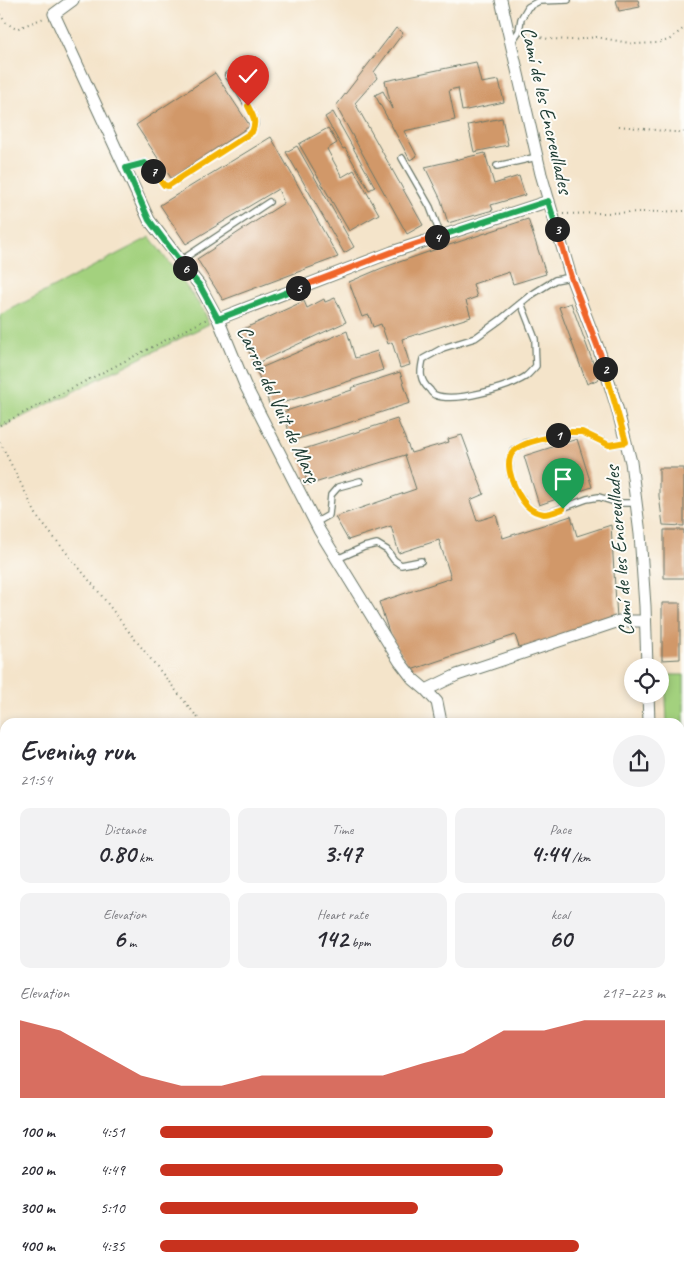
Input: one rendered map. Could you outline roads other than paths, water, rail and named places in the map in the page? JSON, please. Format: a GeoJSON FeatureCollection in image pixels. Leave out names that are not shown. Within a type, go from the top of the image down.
{"type":"FeatureCollection","features":[{"type":"Feature","properties":{"kind":"street","name":"Carrer del Vuit de Març"},"geometry":{"type":"LineString","coordinates":[[73,0],[54,14],[149,220],[200,286],[217,317],[245,385],[315,523],[400,662],[437,702],[440,718]]}},
{"type":"Feature","properties":{"kind":"street","name":"Camí de les Encreullades"},"geometry":{"type":"LineString","coordinates":[[501,0],[548,201],[571,277],[600,353],[631,462],[640,534],[645,606],[646,658]]}},
{"type":"Feature","properties":{"kind":"street"},"geometry":{"type":"LineString","coordinates":[[217,317],[392,252],[548,201]]}},
{"type":"Feature","properties":{"kind":"street"},"geometry":{"type":"LineString","coordinates":[[426,690],[457,675],[619,621],[645,621]]}},
{"type":"Feature","properties":{"kind":"street"},"geometry":{"type":"LineString","coordinates":[[648,703],[649,718]]}},
{"type":"Feature","properties":{"kind":"lane"},"geometry":{"type":"LineString","coordinates":[[511,43],[519,31],[521,19],[528,7],[539,1],[568,0]]}},
{"type":"Feature","properties":{"kind":"lane"},"geometry":{"type":"LineString","coordinates":[[126,168],[145,163],[164,185],[168,186],[252,132],[255,125],[253,116],[228,75]]}},
{"type":"Feature","properties":{"kind":"lane"},"geometry":{"type":"LineString","coordinates":[[497,166],[537,157]]}},
{"type":"Feature","properties":{"kind":"lane"},"geometry":{"type":"LineString","coordinates":[[402,158],[430,207],[441,236]]}},
{"type":"Feature","properties":{"kind":"lane"},"geometry":{"type":"LineString","coordinates":[[180,261],[270,202]]}},
{"type":"Feature","properties":{"kind":"lane"},"geometry":{"type":"LineString","coordinates":[[521,303],[535,339],[536,366],[527,376],[506,386],[452,398],[434,395],[424,385],[420,372],[423,359],[443,348],[475,338],[528,297],[555,280],[571,277]]}},
{"type":"Feature","properties":{"kind":"lane"},"geometry":{"type":"LineString","coordinates":[[626,442],[609,445],[582,432],[567,432],[526,443],[513,451],[509,460],[510,474],[516,491],[528,508],[546,514],[587,499],[598,497],[618,503],[636,503]]}},
{"type":"Feature","properties":{"kind":"lane"},"geometry":{"type":"LineString","coordinates":[[315,523],[329,515],[330,494],[338,487],[360,482]]}},
{"type":"Feature","properties":{"kind":"lane"},"geometry":{"type":"LineString","coordinates":[[336,559],[364,547],[377,544],[387,550],[394,560],[401,565],[421,561]]}}]}
